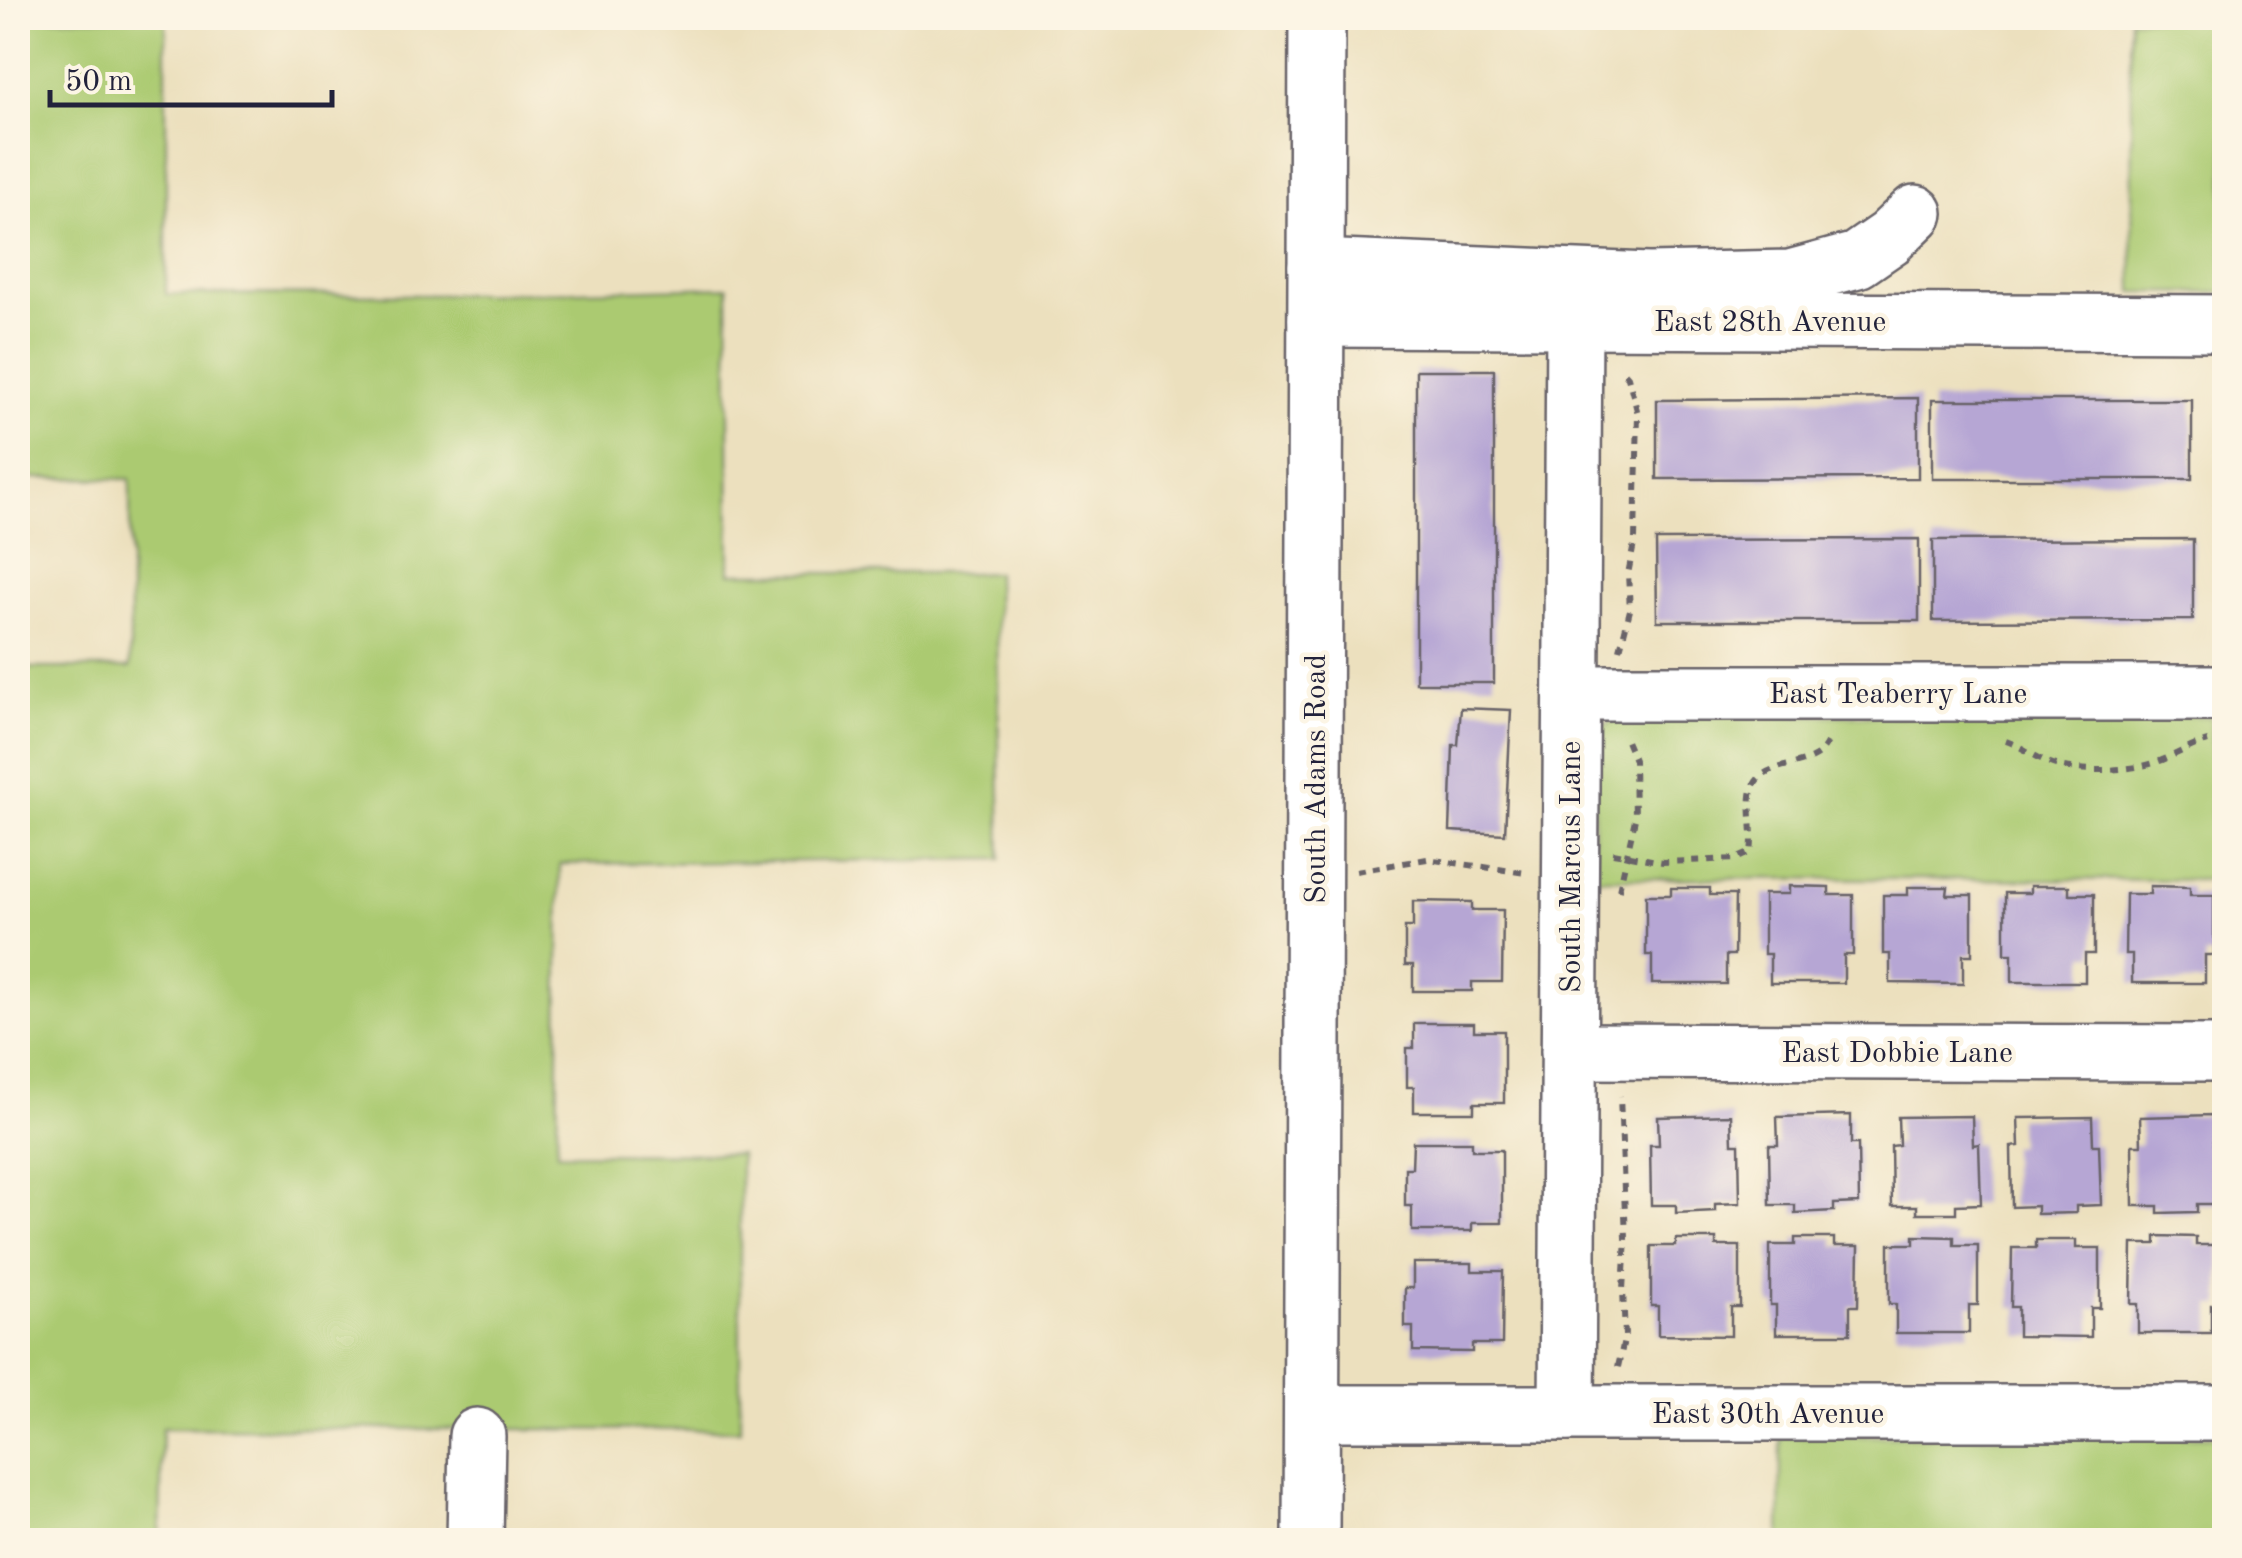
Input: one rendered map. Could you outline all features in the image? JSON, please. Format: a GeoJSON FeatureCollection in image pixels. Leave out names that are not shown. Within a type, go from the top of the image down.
{"type":"FeatureCollection","features":[{"type":"Feature","properties":{"kind":"street","name":"South Adams Road"},"geometry":{"type":"LineString","coordinates":[[1311,1540],[1318,18]]}},
{"type":"Feature","properties":{"kind":"street"},"geometry":{"type":"LineString","coordinates":[[1316,293],[1790,278],[1856,260],[1889,238],[1914,214]]}},
{"type":"Feature","properties":{"kind":"street","name":"East 28th Avenue"},"geometry":{"type":"LineString","coordinates":[[1316,293],[1574,320],[2224,323]]}},
{"type":"Feature","properties":{"kind":"street","name":"South Marcus Lane"},"geometry":{"type":"LineString","coordinates":[[1566,1413],[1590,1051],[1570,860],[1589,693],[1574,320]]}},
{"type":"Feature","properties":{"kind":"street","name":"East Teaberry Lane"},"geometry":{"type":"LineString","coordinates":[[1589,693],[2224,693]]}},
{"type":"Feature","properties":{"kind":"street","name":"East Dobbie Lane"},"geometry":{"type":"LineString","coordinates":[[1590,1051],[2224,1053]]}},
{"type":"Feature","properties":{"kind":"street","name":"East 30th Avenue"},"geometry":{"type":"LineString","coordinates":[[1312,1413],[2224,1413]]}},
{"type":"Feature","properties":{"kind":"street"},"geometry":{"type":"LineString","coordinates":[[476,1540],[478,1436]]}},
{"type":"Feature","properties":{"kind":"path"},"geometry":{"type":"LineString","coordinates":[[1616,902],[1635,819],[1634,760],[1589,693],[1630,610],[1628,574],[1635,539],[1638,414],[1628,376],[1618,366]]}},
{"type":"Feature","properties":{"kind":"path"},"geometry":{"type":"LineString","coordinates":[[1314,872],[1365,871],[1426,859],[1537,874],[1599,849],[1663,862],[1736,860],[1752,852],[1750,793],[1758,777],[1808,759],[1820,753],[1830,738],[1842,736]]}},
{"type":"Feature","properties":{"kind":"path"},"geometry":{"type":"LineString","coordinates":[[1994,738],[2015,744],[2052,764],[2136,768],[2191,745],[2224,737]]}},
{"type":"Feature","properties":{"kind":"path"},"geometry":{"type":"LineString","coordinates":[[1590,1051],[1622,1104],[1624,1336],[1616,1373]]}},
{"type":"Feature","properties":{"kind":"green space"},"geometry":{"type":"Polygon","coordinates":[[[18,18],[166,18],[166,294],[429,295],[728,287],[730,573],[996,573],[1001,859],[560,864],[557,1153],[740,1154],[740,1430],[162,1428],[160,1540],[18,1540],[18,668],[130,668],[130,479],[18,478],[18,18]]]}},
{"type":"Feature","properties":{"kind":"green space"},"geometry":{"type":"Polygon","coordinates":[[[2130,18],[2224,18],[2224,293],[2133,292],[2130,18]]]}},
{"type":"Feature","properties":{"kind":"green space"},"geometry":{"type":"Polygon","coordinates":[[[1627,715],[2211,716],[2213,880],[1593,878],[1595,745],[1604,725],[1627,715]]]}},
{"type":"Feature","properties":{"kind":"green space"},"geometry":{"type":"Polygon","coordinates":[[[1781,1436],[2224,1436],[2224,1540],[1780,1540],[1781,1436]]]}},
{"type":"Feature","properties":{"kind":"building"},"geometry":{"type":"Polygon","coordinates":[[[1416,370],[1494,370],[1494,683],[1416,683],[1416,370]]]}},
{"type":"Feature","properties":{"kind":"building"},"geometry":{"type":"Polygon","coordinates":[[[1918,398],[1918,478],[1657,479],[1657,400],[1918,398]]]}},
{"type":"Feature","properties":{"kind":"building"},"geometry":{"type":"Polygon","coordinates":[[[1932,400],[2192,400],[2192,479],[1932,479],[1932,400]]]}},
{"type":"Feature","properties":{"kind":"building"},"geometry":{"type":"Polygon","coordinates":[[[1919,539],[1919,621],[1657,621],[1656,540],[1919,539]]]}},
{"type":"Feature","properties":{"kind":"building"},"geometry":{"type":"Polygon","coordinates":[[[2193,539],[2193,620],[1933,621],[1933,540],[2193,539]]]}},
{"type":"Feature","properties":{"kind":"building"},"geometry":{"type":"Polygon","coordinates":[[[1461,708],[1511,710],[1505,834],[1450,831],[1453,745],[1458,745],[1461,708]]]}},
{"type":"Feature","properties":{"kind":"building"},"geometry":{"type":"Polygon","coordinates":[[[1789,886],[1829,887],[1829,895],[1853,895],[1853,955],[1844,955],[1844,983],[1770,983],[1770,954],[1764,954],[1764,894],[1789,894],[1789,886]]]}},
{"type":"Feature","properties":{"kind":"building"},"geometry":{"type":"Polygon","coordinates":[[[2030,886],[2069,886],[2069,894],[2094,894],[2094,954],[2085,954],[2085,982],[2012,982],[2012,954],[2005,954],[2005,893],[2030,893],[2030,886]]]}},
{"type":"Feature","properties":{"kind":"building"},"geometry":{"type":"Polygon","coordinates":[[[2150,886],[2190,887],[2190,895],[2214,895],[2214,955],[2205,955],[2205,983],[2132,983],[2132,954],[2125,954],[2126,894],[2150,894],[2150,886]]]}},
{"type":"Feature","properties":{"kind":"building"},"geometry":{"type":"Polygon","coordinates":[[[1908,887],[1948,887],[1947,895],[1972,895],[1972,955],[1963,955],[1963,984],[1890,983],[1890,954],[1883,954],[1883,895],[1908,895],[1908,887]]]}},
{"type":"Feature","properties":{"kind":"building"},"geometry":{"type":"Polygon","coordinates":[[[1671,888],[1710,888],[1710,895],[1735,895],[1734,955],[1726,955],[1726,984],[1652,984],[1652,955],[1646,955],[1646,895],[1671,895],[1671,888]]]}},
{"type":"Feature","properties":{"kind":"building"},"geometry":{"type":"Polygon","coordinates":[[[1413,901],[1472,902],[1472,910],[1503,910],[1502,982],[1472,982],[1472,991],[1413,991],[1413,965],[1405,965],[1405,927],[1413,927],[1413,901]]]}},
{"type":"Feature","properties":{"kind":"building"},"geometry":{"type":"Polygon","coordinates":[[[1414,1023],[1474,1023],[1474,1031],[1504,1031],[1504,1103],[1474,1103],[1474,1112],[1414,1112],[1414,1087],[1407,1087],[1407,1048],[1414,1048],[1414,1023]]]}},
{"type":"Feature","properties":{"kind":"building"},"geometry":{"type":"Polygon","coordinates":[[[1731,1115],[1732,1144],[1739,1144],[1740,1203],[1715,1204],[1715,1211],[1676,1213],[1676,1205],[1651,1205],[1650,1145],[1659,1145],[1658,1117],[1731,1115]]]}},
{"type":"Feature","properties":{"kind":"building"},"geometry":{"type":"Polygon","coordinates":[[[1851,1115],[1851,1144],[1858,1144],[1859,1203],[1834,1204],[1834,1211],[1795,1213],[1795,1205],[1770,1205],[1769,1145],[1778,1145],[1777,1117],[1851,1115]]]}},
{"type":"Feature","properties":{"kind":"building"},"geometry":{"type":"Polygon","coordinates":[[[2213,1115],[2214,1144],[2221,1144],[2222,1204],[2197,1204],[2197,1212],[2158,1213],[2158,1206],[2133,1206],[2132,1145],[2141,1145],[2140,1117],[2213,1115]]]}},
{"type":"Feature","properties":{"kind":"building"},"geometry":{"type":"Polygon","coordinates":[[[1972,1116],[1973,1145],[1979,1144],[1981,1204],[1956,1205],[1956,1213],[1917,1213],[1917,1206],[1892,1206],[1891,1146],[1899,1145],[1898,1117],[1972,1116]]]}},
{"type":"Feature","properties":{"kind":"building"},"geometry":{"type":"Polygon","coordinates":[[[2092,1117],[2093,1145],[2099,1145],[2101,1205],[2076,1206],[2076,1213],[2037,1214],[2037,1206],[2012,1207],[2011,1147],[2019,1146],[2018,1118],[2092,1117]]]}},
{"type":"Feature","properties":{"kind":"building"},"geometry":{"type":"Polygon","coordinates":[[[1413,1142],[1472,1142],[1472,1150],[1502,1150],[1502,1223],[1472,1223],[1472,1231],[1412,1231],[1412,1206],[1405,1206],[1405,1168],[1412,1168],[1413,1142]]]}},
{"type":"Feature","properties":{"kind":"building"},"geometry":{"type":"Polygon","coordinates":[[[1914,1236],[1954,1237],[1954,1245],[1978,1245],[1978,1305],[1969,1305],[1969,1333],[1896,1333],[1896,1304],[1889,1304],[1889,1244],[1914,1244],[1914,1236]]]}},
{"type":"Feature","properties":{"kind":"building"},"geometry":{"type":"Polygon","coordinates":[[[2156,1236],[2196,1237],[2196,1245],[2220,1245],[2220,1305],[2211,1305],[2211,1333],[2138,1333],[2138,1304],[2131,1304],[2132,1244],[2156,1244],[2156,1236]]]}},
{"type":"Feature","properties":{"kind":"building"},"geometry":{"type":"Polygon","coordinates":[[[1795,1238],[1834,1238],[1834,1246],[1859,1246],[1858,1306],[1850,1306],[1850,1334],[1776,1334],[1776,1305],[1770,1305],[1770,1245],[1795,1245],[1795,1238]]]}},
{"type":"Feature","properties":{"kind":"building"},"geometry":{"type":"Polygon","coordinates":[[[1676,1239],[1716,1239],[1716,1246],[1740,1246],[1740,1307],[1731,1307],[1731,1336],[1658,1335],[1658,1306],[1651,1306],[1651,1246],[1676,1246],[1676,1239]]]}},
{"type":"Feature","properties":{"kind":"building"},"geometry":{"type":"Polygon","coordinates":[[[2036,1240],[2076,1240],[2076,1248],[2100,1248],[2100,1308],[2091,1308],[2091,1337],[2018,1336],[2018,1307],[2011,1307],[2012,1248],[2036,1248],[2036,1240]]]}},
{"type":"Feature","properties":{"kind":"building"},"geometry":{"type":"Polygon","coordinates":[[[1413,1263],[1472,1263],[1472,1271],[1503,1271],[1502,1344],[1472,1344],[1472,1352],[1413,1351],[1413,1327],[1405,1327],[1405,1288],[1413,1288],[1413,1263]]]}}]}
